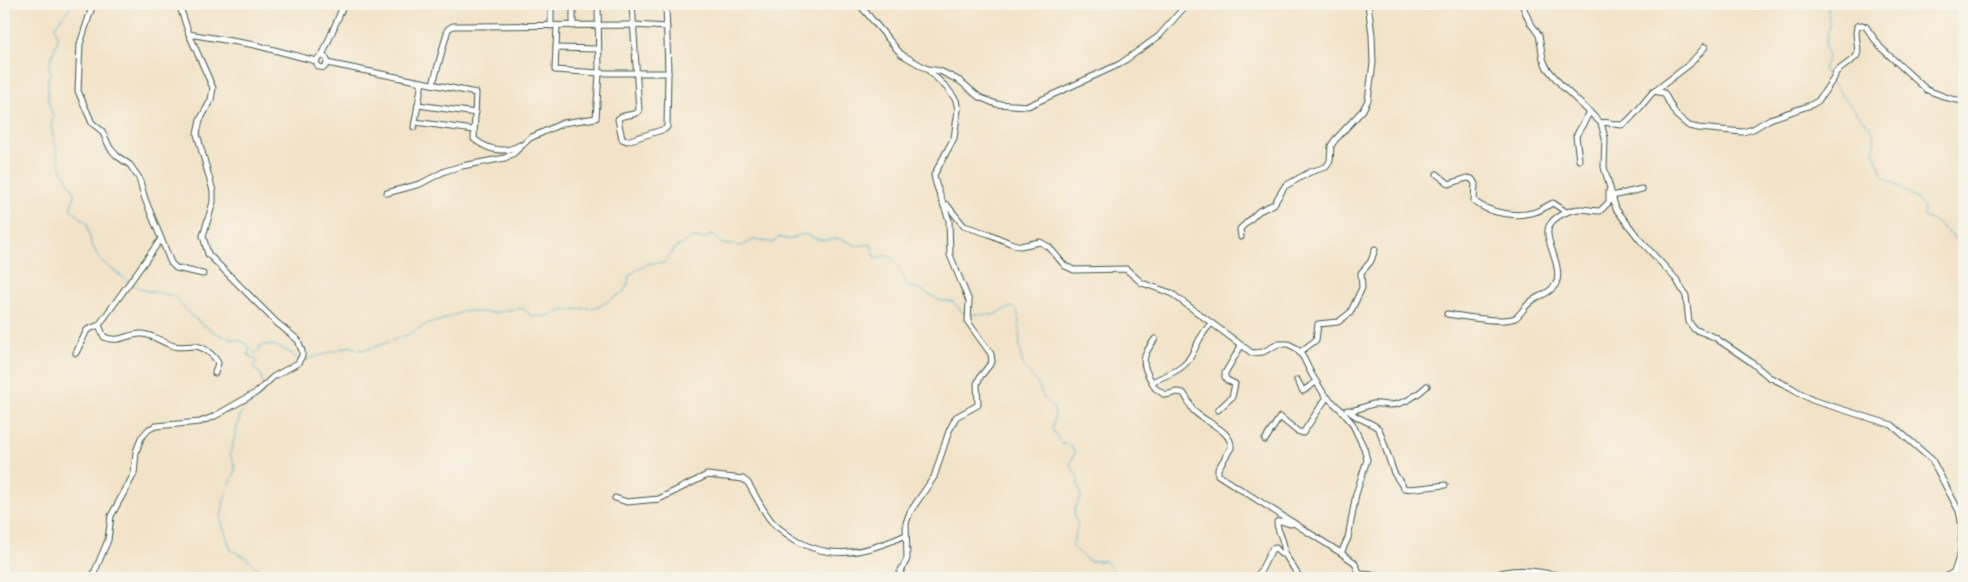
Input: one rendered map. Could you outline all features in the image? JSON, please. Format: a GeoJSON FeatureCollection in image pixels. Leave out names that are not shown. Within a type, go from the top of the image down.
{"type":"FeatureCollection","features":[{"type":"Feature","properties":{"kind":"street"},"geometry":{"type":"LineString","coordinates":[[93,4],[80,44],[78,91],[92,123],[102,131],[110,148],[117,156],[130,165],[139,178],[145,199],[170,263],[176,268],[203,274]]}},
{"type":"Feature","properties":{"kind":"street"},"geometry":{"type":"LineString","coordinates":[[92,578],[108,540],[111,516],[134,474],[136,452],[141,438],[149,429],[156,426],[200,422],[215,416],[298,363],[302,356],[298,340],[277,323],[208,254],[203,236],[213,202],[213,191],[197,134],[200,120],[210,100],[213,88],[189,34],[179,4]]}},
{"type":"Feature","properties":{"kind":"street"},"geometry":{"type":"LineString","coordinates":[[316,61],[322,56],[344,4]]}},
{"type":"Feature","properties":{"kind":"street"},"geometry":{"type":"LineString","coordinates":[[551,4],[556,48],[555,70],[599,73],[668,73]]}},
{"type":"Feature","properties":{"kind":"street"},"geometry":{"type":"LineString","coordinates":[[573,4],[573,26]]}},
{"type":"Feature","properties":{"kind":"street"},"geometry":{"type":"LineString","coordinates":[[327,63],[476,93],[473,138],[475,141],[496,150],[507,151],[566,121],[596,118],[599,73],[598,4]]}},
{"type":"Feature","properties":{"kind":"street"},"geometry":{"type":"LineString","coordinates":[[632,4],[639,111],[636,114],[618,119],[624,141],[666,128],[668,73],[666,4]]}},
{"type":"Feature","properties":{"kind":"street"},"geometry":{"type":"LineString","coordinates":[[859,4],[901,54],[927,69],[956,100],[958,110],[954,138],[934,175],[949,220],[950,256],[969,301],[968,322],[991,354],[992,362],[977,384],[978,405],[956,417],[949,431],[934,477],[916,501],[906,523],[907,559],[898,578]]}},
{"type":"Feature","properties":{"kind":"street"},"geometry":{"type":"LineString","coordinates":[[927,69],[940,71],[960,82],[979,97],[996,104],[1028,106],[1120,64],[1159,36],[1187,4]]}},
{"type":"Feature","properties":{"kind":"street"},"geometry":{"type":"LineString","coordinates":[[1241,237],[1240,229],[1259,211],[1274,204],[1285,186],[1310,172],[1326,167],[1330,161],[1331,146],[1364,110],[1368,100],[1373,63],[1368,4]]}},
{"type":"Feature","properties":{"kind":"street"},"geometry":{"type":"LineString","coordinates":[[1522,4],[1529,21],[1539,35],[1543,59],[1547,68],[1562,86],[1601,123],[1606,138],[1604,167],[1616,209],[1640,240],[1676,279],[1686,296],[1689,322],[1694,329],[1714,337],[1751,362],[1769,377],[1812,400],[1892,425],[1932,460],[1962,509],[1961,551],[1954,572],[1944,578]]}},
{"type":"Feature","properties":{"kind":"street"},"geometry":{"type":"LineString","coordinates":[[1654,92],[1664,93],[1676,115],[1689,126],[1743,132],[1753,129],[1770,119],[1812,105],[1822,95],[1836,72],[1856,57],[1858,52],[1856,29],[1859,25],[1864,25],[1880,47],[1927,90],[1951,99],[1964,100]]}},
{"type":"Feature","properties":{"kind":"street"},"geometry":{"type":"LineString","coordinates":[[433,84],[450,27],[667,27]]}},
{"type":"Feature","properties":{"kind":"street"},"geometry":{"type":"LineString","coordinates":[[189,34],[255,45],[316,61]]}},
{"type":"Feature","properties":{"kind":"street"},"geometry":{"type":"LineString","coordinates":[[1601,123],[1624,124],[1634,116],[1641,104],[1690,64],[1705,47]]}},
{"type":"Feature","properties":{"kind":"street"},"geometry":{"type":"LineString","coordinates":[[556,48],[598,49]]}},
{"type":"Feature","properties":{"kind":"street"},"geometry":{"type":"LineString","coordinates":[[322,56],[327,59],[327,63]]}},
{"type":"Feature","properties":{"kind":"street"},"geometry":{"type":"LineString","coordinates":[[316,61],[316,65],[322,68],[327,63]]}},
{"type":"Feature","properties":{"kind":"street"},"geometry":{"type":"LineString","coordinates":[[422,82],[415,124],[474,130]]}},
{"type":"Feature","properties":{"kind":"street"},"geometry":{"type":"LineString","coordinates":[[418,105],[476,113]]}},
{"type":"Feature","properties":{"kind":"street"},"geometry":{"type":"LineString","coordinates":[[1579,160],[1576,136],[1590,112]]}},
{"type":"Feature","properties":{"kind":"street"},"geometry":{"type":"LineString","coordinates":[[388,193],[420,184],[445,171],[505,158],[514,153],[524,142]]}},
{"type":"Feature","properties":{"kind":"street"},"geometry":{"type":"LineString","coordinates":[[1437,174],[1449,184],[1467,178],[1472,179],[1475,184],[1474,201],[1491,210],[1523,215],[1534,213],[1552,203],[1566,212]]}},
{"type":"Feature","properties":{"kind":"street"},"geometry":{"type":"LineString","coordinates":[[1447,314],[1481,319],[1512,319],[1518,317],[1526,304],[1552,289],[1557,281],[1556,259],[1547,230],[1550,224],[1566,212],[1582,209],[1600,211],[1609,202],[1610,187]]}},
{"type":"Feature","properties":{"kind":"street"},"geometry":{"type":"LineString","coordinates":[[1612,196],[1642,189]]}},
{"type":"Feature","properties":{"kind":"street"},"geometry":{"type":"LineString","coordinates":[[943,200],[964,226],[1020,246],[1040,242],[1049,247],[1065,266],[1074,270],[1126,269],[1142,283],[1171,293],[1252,353],[1263,352],[1278,344],[1288,344],[1296,348],[1327,397],[1342,410],[1352,423],[1364,448],[1367,460],[1356,494],[1348,538],[1341,553]]}},
{"type":"Feature","properties":{"kind":"street"},"geometry":{"type":"LineString","coordinates":[[76,353],[87,330],[99,325],[161,239]]}},
{"type":"Feature","properties":{"kind":"street"},"geometry":{"type":"LineString","coordinates":[[1300,352],[1316,340],[1318,336],[1316,327],[1318,324],[1338,322],[1350,313],[1362,288],[1361,273],[1371,261],[1375,249]]}},
{"type":"Feature","properties":{"kind":"street"},"geometry":{"type":"LineString","coordinates":[[1152,382],[1173,372],[1184,364],[1190,357],[1200,337],[1212,324]]}},
{"type":"Feature","properties":{"kind":"street"},"geometry":{"type":"LineString","coordinates":[[99,325],[104,336],[111,340],[140,334],[159,338],[174,346],[196,346],[208,352],[216,359],[218,363],[215,373]]}},
{"type":"Feature","properties":{"kind":"street"},"geometry":{"type":"LineString","coordinates":[[1155,339],[1146,351],[1144,359],[1144,370],[1155,388],[1165,395],[1177,392],[1182,393],[1196,412],[1229,439],[1231,448],[1218,469],[1218,475],[1354,562],[1360,574],[1417,578]]}},
{"type":"Feature","properties":{"kind":"street"},"geometry":{"type":"LineString","coordinates":[[1218,410],[1232,397],[1235,384],[1227,380],[1225,373],[1241,346]]}},
{"type":"Feature","properties":{"kind":"street"},"geometry":{"type":"LineString","coordinates":[[1297,380],[1302,391],[1316,382]]}},
{"type":"Feature","properties":{"kind":"street"},"geometry":{"type":"LineString","coordinates":[[1342,410],[1349,411],[1373,404],[1389,405],[1400,403],[1414,396],[1427,386]]}},
{"type":"Feature","properties":{"kind":"street"},"geometry":{"type":"LineString","coordinates":[[1265,440],[1280,417],[1302,433],[1327,397]]}},
{"type":"Feature","properties":{"kind":"street"},"geometry":{"type":"LineString","coordinates":[[1349,411],[1358,419],[1379,430],[1394,473],[1404,488],[1410,490],[1424,486],[1444,485]]}},
{"type":"Feature","properties":{"kind":"street"},"geometry":{"type":"LineString","coordinates":[[616,498],[627,502],[659,499],[699,477],[715,475],[743,480],[748,483],[773,523],[798,542],[831,553],[847,553],[881,546],[906,535]]}},
{"type":"Feature","properties":{"kind":"street"},"geometry":{"type":"LineString","coordinates":[[1294,523],[1290,524],[1280,521],[1277,524],[1284,539],[1284,553],[1300,578]]}},
{"type":"Feature","properties":{"kind":"street"},"geometry":{"type":"LineString","coordinates":[[1257,578],[1272,549],[1276,548],[1282,555],[1284,553]]}},
{"type":"Feature","properties":{"kind":"street"},"geometry":{"type":"LineString","coordinates":[[1489,578],[1494,575],[1526,570],[1571,578]]}},
{"type":"Feature","properties":{"kind":"street"},"geometry":{"type":"LineString","coordinates":[[1954,572],[1957,578]]}},
{"type":"Feature","properties":{"kind":"waterway"},"geometry":{"type":"LineString","coordinates":[[73,4],[55,26],[58,38],[49,65],[51,72],[48,77],[48,100],[53,117],[51,127],[60,165],[74,192],[74,199],[70,208],[87,223],[91,243],[100,260],[129,282]]}},
{"type":"Feature","properties":{"kind":"waterway"},"geometry":{"type":"LineString","coordinates":[[1828,4],[1829,28],[1825,45],[1828,58],[1823,69],[1831,81]]}},
{"type":"Feature","properties":{"kind":"waterway"},"geometry":{"type":"LineString","coordinates":[[1833,84],[1873,131],[1875,155],[1883,177],[1919,202],[1924,207],[1923,217],[1936,222],[1964,244]]}},
{"type":"Feature","properties":{"kind":"waterway"},"geometry":{"type":"LineString","coordinates":[[302,361],[350,346],[359,350],[369,349],[410,334],[428,323],[440,321],[464,311],[493,313],[518,308],[524,309],[532,316],[547,316],[562,311],[598,307],[623,292],[628,284],[629,276],[635,271],[650,263],[664,263],[675,248],[693,238],[704,239],[710,235],[714,235],[722,244],[741,246],[756,239],[773,243],[779,237],[790,240],[804,234],[823,240],[840,239],[857,245],[871,244],[875,258],[886,256],[894,261],[907,286],[917,288],[941,301],[952,301],[964,314],[967,314]]}},
{"type":"Feature","properties":{"kind":"waterway"},"geometry":{"type":"LineString","coordinates":[[132,284],[144,290],[174,296],[191,316],[214,332],[244,342],[255,353],[260,350],[259,346],[270,345],[285,350],[299,359]]}},
{"type":"Feature","properties":{"kind":"waterway"},"geometry":{"type":"LineString","coordinates":[[971,314],[993,315],[1012,307],[1017,310],[1020,352],[1023,364],[1037,383],[1045,399],[1054,408],[1055,414],[1052,429],[1062,444],[1070,445],[1075,453],[1070,464],[1077,476],[1081,498],[1074,511],[1078,525],[1072,547],[1089,561],[1106,561],[1112,569],[1113,578]]}},
{"type":"Feature","properties":{"kind":"waterway"},"geometry":{"type":"LineString","coordinates":[[249,348],[248,355],[257,361],[253,368],[261,374],[263,384]]}},
{"type":"Feature","properties":{"kind":"waterway"},"geometry":{"type":"LineString","coordinates":[[263,578],[250,561],[231,550],[221,520],[224,499],[235,472],[235,465],[230,455],[241,412],[264,392],[264,388]]}}]}
